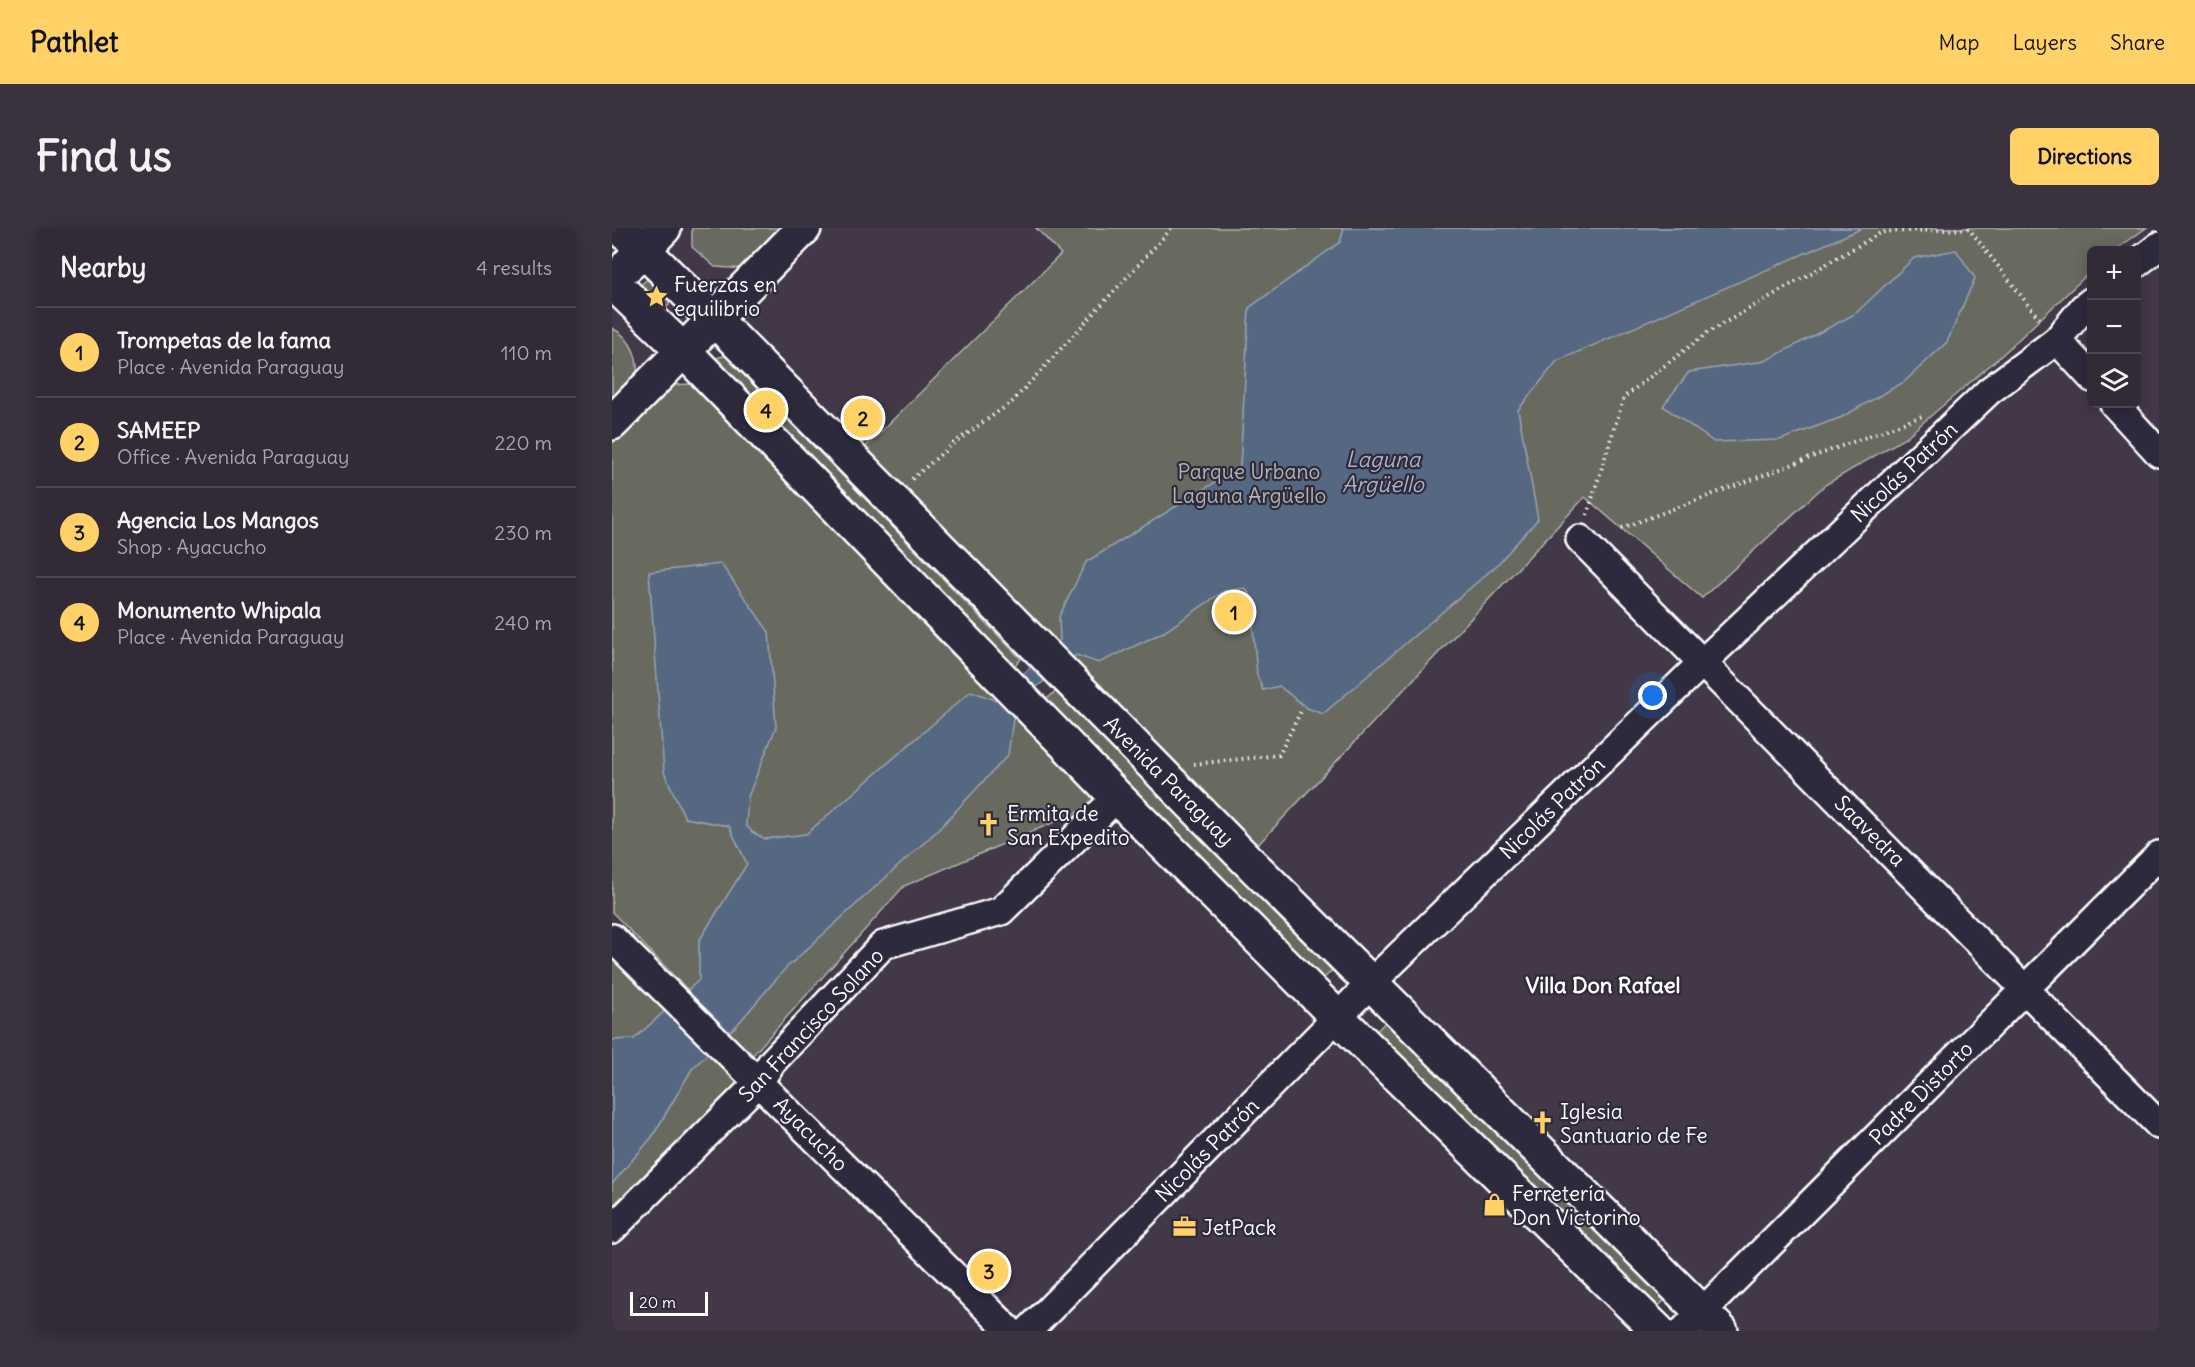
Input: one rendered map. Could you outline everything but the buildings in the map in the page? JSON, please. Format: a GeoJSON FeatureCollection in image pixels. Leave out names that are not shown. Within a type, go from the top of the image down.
{"type":"FeatureCollection","features":[{"type":"Feature","properties":{"kind":"main road"},"geometry":{"type":"LineString","coordinates":[[612,423],[804,228]]}},
{"type":"Feature","properties":{"kind":"main road"},"geometry":{"type":"LineString","coordinates":[[643,236],[612,281],[684,351],[1117,797],[1337,1017],[1658,1331]]}},
{"type":"Feature","properties":{"kind":"main road","name":"Avenida Paraguay"},"geometry":{"type":"LineString","coordinates":[[643,236],[714,319],[1371,983],[1702,1325]]}},
{"type":"Feature","properties":{"kind":"street"},"geometry":{"type":"LineString","coordinates":[[2141,260],[2159,246]]}},
{"type":"Feature","properties":{"kind":"street","name":"Nicolás Patrón"},"geometry":{"type":"LineString","coordinates":[[1029,1331],[1371,983],[1703,662],[1989,391],[2057,340],[2087,304]]}},
{"type":"Feature","properties":{"kind":"street"},"geometry":{"type":"LineString","coordinates":[[2057,340],[2087,374]]}},
{"type":"Feature","properties":{"kind":"street"},"geometry":{"type":"LineString","coordinates":[[2118,408],[2159,453]]}},
{"type":"Feature","properties":{"kind":"street","name":"Saavedra"},"geometry":{"type":"LineString","coordinates":[[1580,539],[2159,1125]]}},
{"type":"Feature","properties":{"kind":"street","name":"San Francisco Solano"},"geometry":{"type":"LineString","coordinates":[[612,1229],[759,1082],[772,1062],[883,945],[1001,911],[1117,797]]}},
{"type":"Feature","properties":{"kind":"street","name":"Padre Distorto"},"geometry":{"type":"LineString","coordinates":[[1702,1325],[2025,989],[2159,855]]}},
{"type":"Feature","properties":{"kind":"street","name":"Ayacucho"},"geometry":{"type":"LineString","coordinates":[[612,938],[1010,1331]]}},
{"type":"Feature","properties":{"kind":"path"},"geometry":{"type":"LineString","coordinates":[[906,484],[954,443],[1012,402],[1172,228]]}},
{"type":"Feature","properties":{"kind":"path"},"geometry":{"type":"LineString","coordinates":[[1580,539],[1624,397],[1707,333],[1882,232],[1969,229],[2057,340]]}},
{"type":"Feature","properties":{"kind":"path"},"geometry":{"type":"LineString","coordinates":[[1622,528],[1934,411]]}},
{"type":"Feature","properties":{"kind":"path"},"geometry":{"type":"LineString","coordinates":[[1189,764],[1279,755],[1302,709]]}},
{"type":"Feature","properties":{"kind":"green space"},"geometry":{"type":"Polygon","coordinates":[[[692,228],[786,228],[746,269],[715,267],[692,247],[692,228]]]}},
{"type":"Feature","properties":{"kind":"green space","name":"Parque Urbano Laguna Argüello"},"geometry":{"type":"Polygon","coordinates":[[[1036,228],[2146,228],[2121,246],[2087,246],[2087,275],[2002,355],[1905,438],[1825,485],[1702,598],[1585,497],[1253,850],[860,452],[1061,254],[1036,228]]]}},
{"type":"Feature","properties":{"kind":"green space"},"geometry":{"type":"Polygon","coordinates":[[[649,278],[670,298],[669,305],[662,311],[640,291],[640,285],[649,278]]]}},
{"type":"Feature","properties":{"kind":"green space"},"geometry":{"type":"Polygon","coordinates":[[[612,328],[625,337],[633,350],[637,373],[633,384],[612,405],[612,328]]]}},
{"type":"Feature","properties":{"kind":"green space"},"geometry":{"type":"Polygon","coordinates":[[[726,356],[1021,659],[1010,671],[714,362],[719,357],[726,356]]]}},
{"type":"Feature","properties":{"kind":"green space"},"geometry":{"type":"Polygon","coordinates":[[[693,384],[951,653],[1104,801],[904,886],[752,1056],[612,912],[612,444],[669,385],[693,384]]]}},
{"type":"Feature","properties":{"kind":"green space"},"geometry":{"type":"Polygon","coordinates":[[[1061,686],[1338,965],[1322,980],[1045,701],[1061,686]]]}},
{"type":"Feature","properties":{"kind":"green space"},"geometry":{"type":"Polygon","coordinates":[[[612,958],[742,1087],[612,1206],[612,958]]]}},
{"type":"Feature","properties":{"kind":"green space"},"geometry":{"type":"Polygon","coordinates":[[[1389,1018],[1667,1298],[1651,1313],[1374,1034],[1389,1018]]]}},
{"type":"Feature","properties":{"kind":"water","name":"Laguna Argüello"},"geometry":{"type":"Polygon","coordinates":[[[1344,228],[1863,228],[1557,361],[1518,410],[1538,519],[1496,566],[1323,714],[1307,708],[1279,686],[1263,690],[1257,675],[1253,628],[1255,602],[1245,588],[1224,591],[1164,632],[1099,663],[1076,655],[1015,705],[1008,755],[938,830],[784,970],[737,1025],[692,1069],[652,1137],[612,1184],[612,1040],[634,1039],[699,980],[699,941],[747,864],[729,826],[685,818],[664,772],[649,572],[721,564],[769,632],[776,727],[748,797],[746,825],[752,832],[765,839],[806,834],[971,691],[995,700],[1060,640],[1059,617],[1086,562],[1240,467],[1249,308],[1340,242],[1344,228]]]}},
{"type":"Feature","properties":{"kind":"water"},"geometry":{"type":"Polygon","coordinates":[[[1956,250],[1975,278],[1947,342],[1904,382],[1842,417],[1780,440],[1714,442],[1663,406],[1689,372],[1765,361],[1855,314],[1914,258],[1956,250]]]}},
{"type":"Feature","properties":{"kind":"place","name":"Fuerzas en equilibrio"},"geometry":{"type":"Point","coordinates":[656,296]}},
{"type":"Feature","properties":{"kind":"place","name":"Monumento Whipala"},"geometry":{"type":"Point","coordinates":[766,410]}},
{"type":"Feature","properties":{"kind":"place","name":"SAMEEP"},"geometry":{"type":"Point","coordinates":[863,418]}},
{"type":"Feature","properties":{"kind":"place","name":"Trompetas de la fama"},"geometry":{"type":"Point","coordinates":[1234,612]}},
{"type":"Feature","properties":{"kind":"place","name":"Ermita de San Expedito"},"geometry":{"type":"Point","coordinates":[989,825]}},
{"type":"Feature","properties":{"kind":"place","name":"Iglesia Santuario de Fe"},"geometry":{"type":"Point","coordinates":[1542,1123]}},
{"type":"Feature","properties":{"kind":"place","name":"Ferretería Don Victorino"},"geometry":{"type":"Point","coordinates":[1494,1205]}},
{"type":"Feature","properties":{"kind":"place","name":"JetPack"},"geometry":{"type":"Point","coordinates":[1184,1227]}},
{"type":"Feature","properties":{"kind":"place","name":"Agencia Los Mangos"},"geometry":{"type":"Point","coordinates":[989,1271]}},
{"type":"Feature","properties":{"kind":"district","name":"Villa Don Rafael"},"geometry":{"type":"Point","coordinates":[1603,985]}}]}
